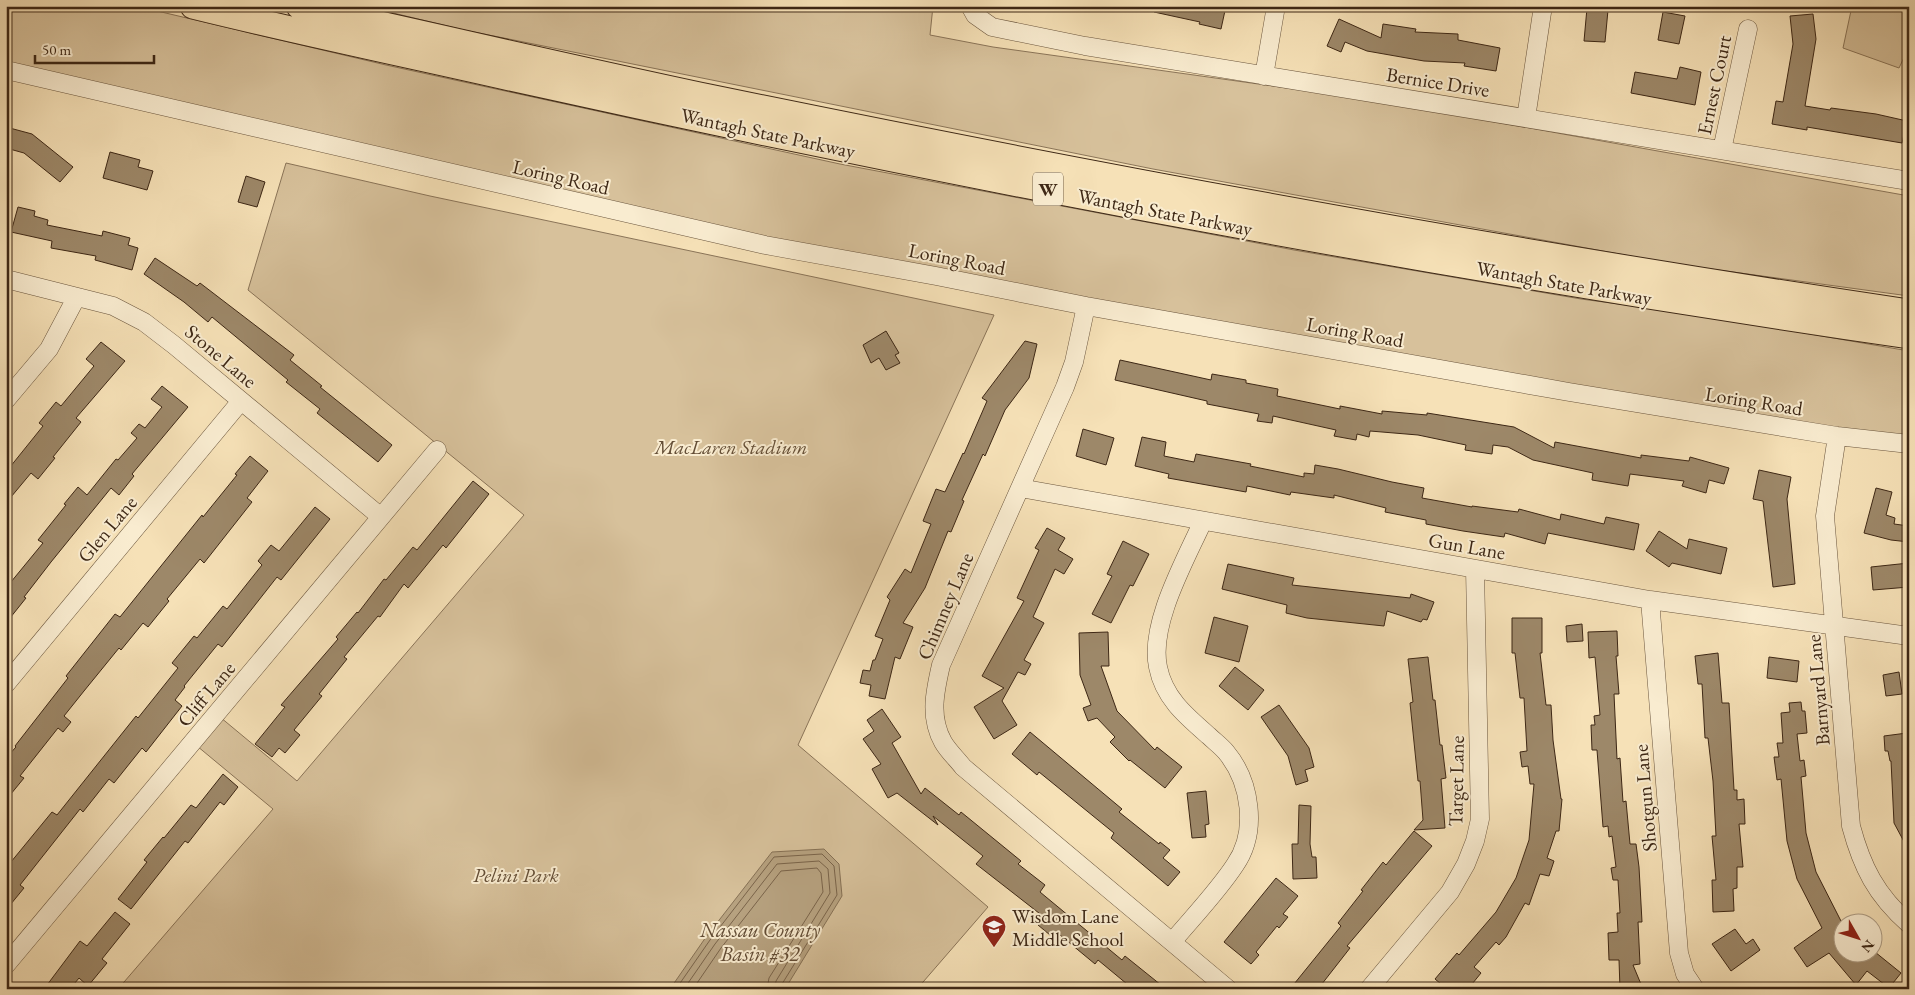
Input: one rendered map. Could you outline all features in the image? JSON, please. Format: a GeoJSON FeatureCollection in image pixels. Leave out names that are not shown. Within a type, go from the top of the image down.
{"type":"FeatureCollection","features":[{"type":"Feature","properties":{"kind":"highway","name":"Wantagh State Parkway"},"geometry":{"type":"LineString","coordinates":[[193,6],[690,118],[1158,210],[1337,244],[1644,296],[1909,336]]}},
{"type":"Feature","properties":{"kind":"highway","name":"Wantagh State Parkway"},"geometry":{"type":"LineString","coordinates":[[299,6],[704,96],[984,152],[1238,200],[1526,251],[1909,312]]}},
{"type":"Feature","properties":{"kind":"street","name":"Bernice Drive"},"geometry":{"type":"LineString","coordinates":[[970,6],[975,15],[992,27],[1085,46],[1909,181]]}},
{"type":"Feature","properties":{"kind":"street"},"geometry":{"type":"LineString","coordinates":[[1264,76],[1276,6]]}},
{"type":"Feature","properties":{"kind":"street"},"geometry":{"type":"LineString","coordinates":[[1526,118],[1543,6]]}},
{"type":"Feature","properties":{"kind":"street","name":"Ernest Court"},"geometry":{"type":"LineString","coordinates":[[1722,150],[1748,29]]}},
{"type":"Feature","properties":{"kind":"street","name":"Loring Road"},"geometry":{"type":"LineString","coordinates":[[6,70],[765,245],[1086,306],[1569,392],[1837,436],[1909,444]]}},
{"type":"Feature","properties":{"kind":"street","name":"Stone Lane"},"geometry":{"type":"LineString","coordinates":[[6,278],[76,298],[113,306],[144,322],[174,344],[381,518]]}},
{"type":"Feature","properties":{"kind":"street"},"geometry":{"type":"LineString","coordinates":[[6,400],[49,349],[76,298]]}},
{"type":"Feature","properties":{"kind":"street","name":"Chimney Lane"},"geometry":{"type":"LineString","coordinates":[[1086,306],[1070,374],[941,665],[934,699],[937,727],[944,743],[963,767],[1228,989]]}},
{"type":"Feature","properties":{"kind":"street","name":"Glen Lane"},"geometry":{"type":"LineString","coordinates":[[6,684],[241,401]]}},
{"type":"Feature","properties":{"kind":"street","name":"Barnyard Lane"},"geometry":{"type":"LineString","coordinates":[[1837,436],[1826,516],[1851,826],[1868,875],[1893,910],[1909,924]]}},
{"type":"Feature","properties":{"kind":"street","name":"Cliff Lane"},"geometry":{"type":"LineString","coordinates":[[6,965],[437,450]]}},
{"type":"Feature","properties":{"kind":"street","name":"Gun Lane"},"geometry":{"type":"LineString","coordinates":[[1020,488],[1650,600],[1909,636]]}},
{"type":"Feature","properties":{"kind":"street"},"geometry":{"type":"LineString","coordinates":[[1172,942],[1236,865],[1244,846],[1249,819],[1248,802],[1237,769],[1225,751],[1178,708],[1164,688],[1158,667],[1156,641],[1161,617],[1203,521]]}},
{"type":"Feature","properties":{"kind":"street","name":"Target Lane"},"geometry":{"type":"LineString","coordinates":[[1369,989],[1450,892],[1466,864],[1475,842],[1480,819],[1475,569]]}},
{"type":"Feature","properties":{"kind":"street","name":"Shotgun Lane"},"geometry":{"type":"LineString","coordinates":[[1650,600],[1679,953],[1685,974],[1695,989]]}},
{"type":"Feature","properties":{"kind":"green space"},"geometry":{"type":"Polygon","coordinates":[[[6,6],[136,6],[386,65],[840,164],[1294,250],[1581,299],[1694,314],[1909,351],[1909,436],[1834,429],[1417,359],[769,239],[6,64],[6,6]]]}},
{"type":"Feature","properties":{"kind":"green space"},"geometry":{"type":"Polygon","coordinates":[[[364,6],[933,6],[930,35],[993,47],[1373,100],[1909,196],[1909,296],[1674,264],[1153,169],[464,30],[364,6]]]}},
{"type":"Feature","properties":{"kind":"green space"},"geometry":{"type":"Polygon","coordinates":[[[1852,6],[1909,6],[1909,47],[1899,68],[1843,48],[1852,6]]]}},
{"type":"Feature","properties":{"kind":"green space"},"geometry":{"type":"Polygon","coordinates":[[[286,163],[430,196],[994,315],[798,745],[988,907],[917,989],[118,989],[273,809],[197,746],[220,717],[297,781],[524,515],[248,290],[286,163]]]}},
{"type":"Feature","properties":{"kind":"water","name":"Nassau County Basin #32"},"geometry":{"type":"Polygon","coordinates":[[[824,849],[839,864],[842,896],[785,989],[670,989],[706,937],[772,852],[824,849]]]}},
{"type":"Feature","properties":{"kind":"building"},"geometry":{"type":"Polygon","coordinates":[[[1155,6],[1226,6],[1221,29],[1199,24],[1200,22],[1154,12],[1155,6]]]}},
{"type":"Feature","properties":{"kind":"building"},"geometry":{"type":"Polygon","coordinates":[[[1587,8],[1608,10],[1605,42],[1584,41],[1587,8]]]}},
{"type":"Feature","properties":{"kind":"building"},"geometry":{"type":"Polygon","coordinates":[[[1663,12],[1685,16],[1679,44],[1658,40],[1663,12]]]}},
{"type":"Feature","properties":{"kind":"building"},"geometry":{"type":"Polygon","coordinates":[[[1813,14],[1816,39],[1805,106],[1876,114],[1907,121],[1902,143],[1807,127],[1807,130],[1772,124],[1776,101],[1783,102],[1793,44],[1790,16],[1813,14]]]}},
{"type":"Feature","properties":{"kind":"building"},"geometry":{"type":"Polygon","coordinates":[[[1339,19],[1381,38],[1383,24],[1416,29],[1415,32],[1458,34],[1458,40],[1500,48],[1496,71],[1464,66],[1465,63],[1424,61],[1367,51],[1345,42],[1341,52],[1327,46],[1339,19]]]}},
{"type":"Feature","properties":{"kind":"building"},"geometry":{"type":"Polygon","coordinates":[[[1680,67],[1701,72],[1695,105],[1631,93],[1635,72],[1677,79],[1680,67]]]}},
{"type":"Feature","properties":{"kind":"building"},"geometry":{"type":"Polygon","coordinates":[[[6,127],[32,134],[73,167],[60,182],[24,153],[6,148],[6,127]]]}},
{"type":"Feature","properties":{"kind":"building"},"geometry":{"type":"Polygon","coordinates":[[[110,152],[140,160],[138,167],[153,171],[147,190],[103,178],[110,152]]]}},
{"type":"Feature","properties":{"kind":"building"},"geometry":{"type":"Polygon","coordinates":[[[246,176],[265,182],[257,207],[238,202],[246,176]]]}},
{"type":"Feature","properties":{"kind":"building"},"geometry":{"type":"Polygon","coordinates":[[[18,207],[35,211],[34,216],[48,220],[47,225],[102,236],[103,231],[130,238],[128,245],[138,248],[132,270],[95,260],[96,256],[51,248],[52,241],[11,232],[18,207]]]}},
{"type":"Feature","properties":{"kind":"building"},"geometry":{"type":"Polygon","coordinates":[[[155,258],[197,286],[200,283],[294,355],[290,360],[322,386],[320,387],[392,445],[378,462],[317,413],[320,409],[212,317],[208,322],[184,302],[144,274],[155,258]]]}},
{"type":"Feature","properties":{"kind":"building"},"geometry":{"type":"Polygon","coordinates":[[[886,331],[899,353],[895,355],[900,363],[886,370],[879,358],[871,363],[863,345],[886,331]]]}},
{"type":"Feature","properties":{"kind":"building"},"geometry":{"type":"Polygon","coordinates":[[[1025,341],[1037,344],[1029,378],[1005,410],[985,456],[983,454],[962,500],[964,501],[951,532],[948,531],[925,588],[903,623],[913,627],[900,659],[895,657],[885,699],[869,696],[871,685],[860,683],[863,670],[870,671],[883,639],[875,636],[890,600],[887,597],[905,569],[911,573],[931,524],[923,521],[936,489],[945,492],[964,454],[987,401],[982,398],[1025,341]]]}},
{"type":"Feature","properties":{"kind":"building"},"geometry":{"type":"Polygon","coordinates":[[[101,342],[125,361],[76,418],[81,422],[38,479],[31,473],[6,503],[6,472],[43,426],[39,423],[56,402],[61,406],[94,366],[86,359],[101,342]]]}},
{"type":"Feature","properties":{"kind":"building"},"geometry":{"type":"Polygon","coordinates":[[[1120,360],[1211,380],[1212,374],[1246,380],[1246,383],[1278,389],[1277,396],[1340,409],[1340,406],[1382,414],[1382,411],[1427,415],[1427,413],[1514,427],[1554,448],[1555,442],[1641,458],[1641,455],[1689,461],[1690,457],[1729,468],[1724,484],[1709,480],[1706,493],[1682,486],[1684,481],[1630,474],[1628,486],[1592,480],[1593,473],[1533,460],[1508,447],[1493,445],[1492,454],[1465,450],[1466,445],[1418,435],[1370,431],[1369,437],[1357,434],[1356,440],[1334,436],[1336,430],[1273,416],[1272,423],[1257,421],[1259,414],[1207,404],[1207,401],[1115,380],[1120,360]]]}},
{"type":"Feature","properties":{"kind":"building"},"geometry":{"type":"Polygon","coordinates":[[[162,386],[188,407],[132,474],[134,476],[119,495],[111,488],[51,562],[6,623],[6,588],[43,543],[38,540],[78,487],[87,495],[116,459],[118,460],[137,438],[131,433],[139,424],[145,428],[162,407],[151,399],[162,386]]]}},
{"type":"Feature","properties":{"kind":"building"},"geometry":{"type":"Polygon","coordinates":[[[1083,429],[1114,438],[1106,465],[1076,456],[1083,429]]]}},
{"type":"Feature","properties":{"kind":"building"},"geometry":{"type":"Polygon","coordinates":[[[1142,437],[1166,442],[1164,456],[1194,462],[1196,454],[1251,464],[1250,466],[1304,477],[1304,473],[1314,474],[1315,465],[1424,488],[1422,498],[1472,507],[1518,512],[1519,509],[1560,520],[1561,514],[1604,524],[1606,517],[1639,524],[1634,550],[1548,533],[1545,544],[1505,533],[1504,537],[1463,531],[1426,524],[1426,520],[1385,512],[1386,508],[1334,495],[1334,498],[1291,492],[1290,495],[1247,486],[1246,492],[1168,478],[1169,474],[1135,466],[1142,437]]]}},
{"type":"Feature","properties":{"kind":"building"},"geometry":{"type":"Polygon","coordinates":[[[250,456],[268,471],[247,498],[252,502],[204,563],[200,559],[167,599],[169,601],[148,627],[143,623],[121,650],[119,648],[64,716],[71,722],[63,732],[58,728],[20,776],[24,778],[6,800],[6,758],[68,678],[66,676],[115,614],[120,617],[202,515],[203,517],[237,475],[235,474],[250,456]]]}},
{"type":"Feature","properties":{"kind":"building"},"geometry":{"type":"Polygon","coordinates":[[[1759,470],[1791,477],[1787,499],[1795,584],[1773,587],[1763,501],[1753,499],[1759,470]]]}},
{"type":"Feature","properties":{"kind":"building"},"geometry":{"type":"Polygon","coordinates":[[[473,481],[489,494],[446,548],[443,545],[408,588],[404,584],[380,617],[378,616],[344,657],[347,659],[319,694],[322,696],[294,730],[300,735],[285,753],[279,748],[272,757],[255,744],[285,707],[281,705],[338,639],[336,637],[358,613],[384,579],[386,580],[413,547],[417,550],[473,481]]]}},
{"type":"Feature","properties":{"kind":"building"},"geometry":{"type":"Polygon","coordinates":[[[1876,488],[1892,492],[1886,515],[1895,518],[1894,524],[1909,526],[1909,542],[1891,540],[1864,533],[1876,488]]]}},
{"type":"Feature","properties":{"kind":"building"},"geometry":{"type":"Polygon","coordinates":[[[315,507],[330,519],[281,580],[277,577],[222,647],[218,644],[184,686],[175,700],[182,706],[146,752],[142,748],[114,783],[109,779],[83,812],[80,809],[20,885],[24,888],[6,910],[6,868],[52,812],[57,815],[136,716],[138,718],[178,668],[172,663],[194,636],[197,638],[223,606],[227,609],[262,565],[258,561],[271,545],[279,551],[315,507]]]}},
{"type":"Feature","properties":{"kind":"building"},"geometry":{"type":"Polygon","coordinates":[[[1047,528],[1065,538],[1058,550],[1073,559],[1064,574],[1055,569],[1033,617],[1044,623],[1024,660],[1031,664],[1025,675],[1018,672],[1002,701],[1017,725],[994,739],[974,707],[1004,688],[982,676],[1024,601],[1017,598],[1039,550],[1035,548],[1047,528]]]}},
{"type":"Feature","properties":{"kind":"building"},"geometry":{"type":"Polygon","coordinates":[[[1659,531],[1687,549],[1689,539],[1727,548],[1721,574],[1672,563],[1669,567],[1646,551],[1659,531]]]}},
{"type":"Feature","properties":{"kind":"building"},"geometry":{"type":"Polygon","coordinates":[[[1123,541],[1149,554],[1133,586],[1130,585],[1111,623],[1092,614],[1112,576],[1107,574],[1123,541]]]}},
{"type":"Feature","properties":{"kind":"building"},"geometry":{"type":"Polygon","coordinates":[[[1909,563],[1909,587],[1873,590],[1871,567],[1909,563]]]}},
{"type":"Feature","properties":{"kind":"building"},"geometry":{"type":"Polygon","coordinates":[[[1228,564],[1294,578],[1292,585],[1410,598],[1411,594],[1434,602],[1427,620],[1423,619],[1421,622],[1387,611],[1384,626],[1307,618],[1286,613],[1287,605],[1222,589],[1228,564]]]}},
{"type":"Feature","properties":{"kind":"building"},"geometry":{"type":"Polygon","coordinates":[[[1214,617],[1248,626],[1239,662],[1205,653],[1214,617]]]}},
{"type":"Feature","properties":{"kind":"building"},"geometry":{"type":"Polygon","coordinates":[[[1512,618],[1542,618],[1542,653],[1540,653],[1546,705],[1551,705],[1553,740],[1562,799],[1559,831],[1556,831],[1547,858],[1554,861],[1549,876],[1540,874],[1529,905],[1525,903],[1506,937],[1499,945],[1496,942],[1474,967],[1481,973],[1468,989],[1447,989],[1435,979],[1457,953],[1459,955],[1496,912],[1516,878],[1529,840],[1534,784],[1530,784],[1528,766],[1522,767],[1520,752],[1527,751],[1524,698],[1520,698],[1515,653],[1512,653],[1512,618]]]}},
{"type":"Feature","properties":{"kind":"building"},"geometry":{"type":"Polygon","coordinates":[[[1582,624],[1583,641],[1567,642],[1566,626],[1582,624]]]}},
{"type":"Feature","properties":{"kind":"building"},"geometry":{"type":"Polygon","coordinates":[[[1617,631],[1618,656],[1616,656],[1619,694],[1614,694],[1617,759],[1620,758],[1623,802],[1626,801],[1630,844],[1636,844],[1639,867],[1642,922],[1638,922],[1640,964],[1633,965],[1643,989],[1620,989],[1619,960],[1609,960],[1608,933],[1618,932],[1617,913],[1620,913],[1618,880],[1613,880],[1611,868],[1616,867],[1612,836],[1609,837],[1608,826],[1603,827],[1597,750],[1592,750],[1591,725],[1595,725],[1594,716],[1600,715],[1595,657],[1589,658],[1588,632],[1617,631]]]}},
{"type":"Feature","properties":{"kind":"building"},"geometry":{"type":"Polygon","coordinates":[[[1108,632],[1109,666],[1101,666],[1117,711],[1155,750],[1157,747],[1182,767],[1165,788],[1129,761],[1110,742],[1115,737],[1097,718],[1088,721],[1083,708],[1091,705],[1080,675],[1079,633],[1108,632]]]}},
{"type":"Feature","properties":{"kind":"building"},"geometry":{"type":"Polygon","coordinates":[[[1718,653],[1722,703],[1729,703],[1734,790],[1737,790],[1737,800],[1744,799],[1745,824],[1739,824],[1743,867],[1737,867],[1737,888],[1733,889],[1734,911],[1713,912],[1712,880],[1716,880],[1712,836],[1716,836],[1713,781],[1708,738],[1705,738],[1702,684],[1698,684],[1695,656],[1718,653]]]}},
{"type":"Feature","properties":{"kind":"building"},"geometry":{"type":"Polygon","coordinates":[[[1428,657],[1446,778],[1441,779],[1445,828],[1414,830],[1423,820],[1410,703],[1413,702],[1408,659],[1428,657]]]}},
{"type":"Feature","properties":{"kind":"building"},"geometry":{"type":"Polygon","coordinates":[[[1769,657],[1799,661],[1797,682],[1767,678],[1769,657]]]}},
{"type":"Feature","properties":{"kind":"building"},"geometry":{"type":"Polygon","coordinates":[[[1235,667],[1264,690],[1248,710],[1219,686],[1235,667]]]}},
{"type":"Feature","properties":{"kind":"building"},"geometry":{"type":"Polygon","coordinates":[[[1899,672],[1902,694],[1886,696],[1883,675],[1899,672]]]}},
{"type":"Feature","properties":{"kind":"building"},"geometry":{"type":"Polygon","coordinates":[[[1801,702],[1802,711],[1805,711],[1807,733],[1797,734],[1800,761],[1804,760],[1806,776],[1801,777],[1806,833],[1816,872],[1836,912],[1832,912],[1832,957],[1829,953],[1807,967],[1794,948],[1822,928],[1797,879],[1787,841],[1781,779],[1777,780],[1774,757],[1779,757],[1777,743],[1783,743],[1781,713],[1790,712],[1789,703],[1801,702]]]}},
{"type":"Feature","properties":{"kind":"building"},"geometry":{"type":"Polygon","coordinates":[[[1279,705],[1309,748],[1314,767],[1305,770],[1308,781],[1296,785],[1288,756],[1261,717],[1279,705]]]}},
{"type":"Feature","properties":{"kind":"building"},"geometry":{"type":"Polygon","coordinates":[[[882,709],[901,737],[892,743],[921,794],[925,788],[959,815],[961,812],[1021,861],[1018,864],[1045,885],[1040,892],[1122,960],[1125,956],[1166,989],[1133,989],[1098,960],[1095,964],[1060,935],[1056,940],[1038,925],[1044,917],[976,864],[983,856],[933,816],[938,825],[897,793],[888,798],[872,769],[881,764],[863,739],[874,731],[867,720],[882,709]]]}},
{"type":"Feature","properties":{"kind":"building"},"geometry":{"type":"Polygon","coordinates":[[[1030,732],[1122,809],[1119,812],[1159,844],[1160,842],[1170,850],[1163,858],[1180,872],[1168,886],[1111,838],[1114,833],[1039,772],[1037,775],[1012,754],[1030,732]]]}},
{"type":"Feature","properties":{"kind":"building"},"geometry":{"type":"Polygon","coordinates":[[[1907,733],[1909,747],[1909,851],[1894,823],[1891,761],[1888,751],[1885,751],[1884,736],[1907,733]]]}},
{"type":"Feature","properties":{"kind":"building"},"geometry":{"type":"Polygon","coordinates":[[[223,774],[238,787],[224,805],[220,802],[188,843],[185,841],[131,909],[118,899],[147,862],[144,860],[191,805],[196,808],[223,774]]]}},
{"type":"Feature","properties":{"kind":"building"},"geometry":{"type":"Polygon","coordinates":[[[1206,791],[1209,824],[1205,825],[1206,837],[1192,838],[1187,793],[1206,791]]]}},
{"type":"Feature","properties":{"kind":"building"},"geometry":{"type":"Polygon","coordinates":[[[1299,805],[1311,806],[1310,844],[1312,857],[1316,857],[1317,878],[1293,879],[1292,844],[1298,844],[1299,805]]]}},
{"type":"Feature","properties":{"kind":"building"},"geometry":{"type":"Polygon","coordinates":[[[1414,831],[1432,846],[1347,946],[1350,948],[1318,989],[1290,989],[1341,926],[1338,923],[1363,891],[1361,890],[1383,862],[1386,865],[1414,831]]]}},
{"type":"Feature","properties":{"kind":"building"},"geometry":{"type":"Polygon","coordinates":[[[1276,878],[1298,896],[1283,914],[1288,917],[1279,928],[1277,926],[1256,952],[1259,955],[1251,964],[1224,942],[1276,878]]]}},
{"type":"Feature","properties":{"kind":"building"},"geometry":{"type":"Polygon","coordinates":[[[115,912],[130,924],[102,959],[107,963],[88,986],[79,978],[70,989],[44,989],[80,941],[87,946],[115,912]]]}},
{"type":"Feature","properties":{"kind":"building"},"geometry":{"type":"Polygon","coordinates":[[[1735,929],[1746,944],[1753,939],[1760,950],[1731,971],[1712,944],[1735,929]]]}},
{"type":"Feature","properties":{"kind":"building"},"geometry":{"type":"Polygon","coordinates":[[[1882,958],[1901,973],[1889,988],[1867,971],[1856,985],[1837,962],[1882,962],[1882,958]]]}},
{"type":"Feature","properties":{"kind":"place","name":"Wisdom Lane Middle School"},"geometry":{"type":"Point","coordinates":[994,948]}},
{"type":"Feature","properties":{"kind":"park label","name":"MacLaren Stadium"},"geometry":{"type":"Point","coordinates":[731,447]}},
{"type":"Feature","properties":{"kind":"park label","name":"Pelini Park"},"geometry":{"type":"Point","coordinates":[516,875]}}]}
